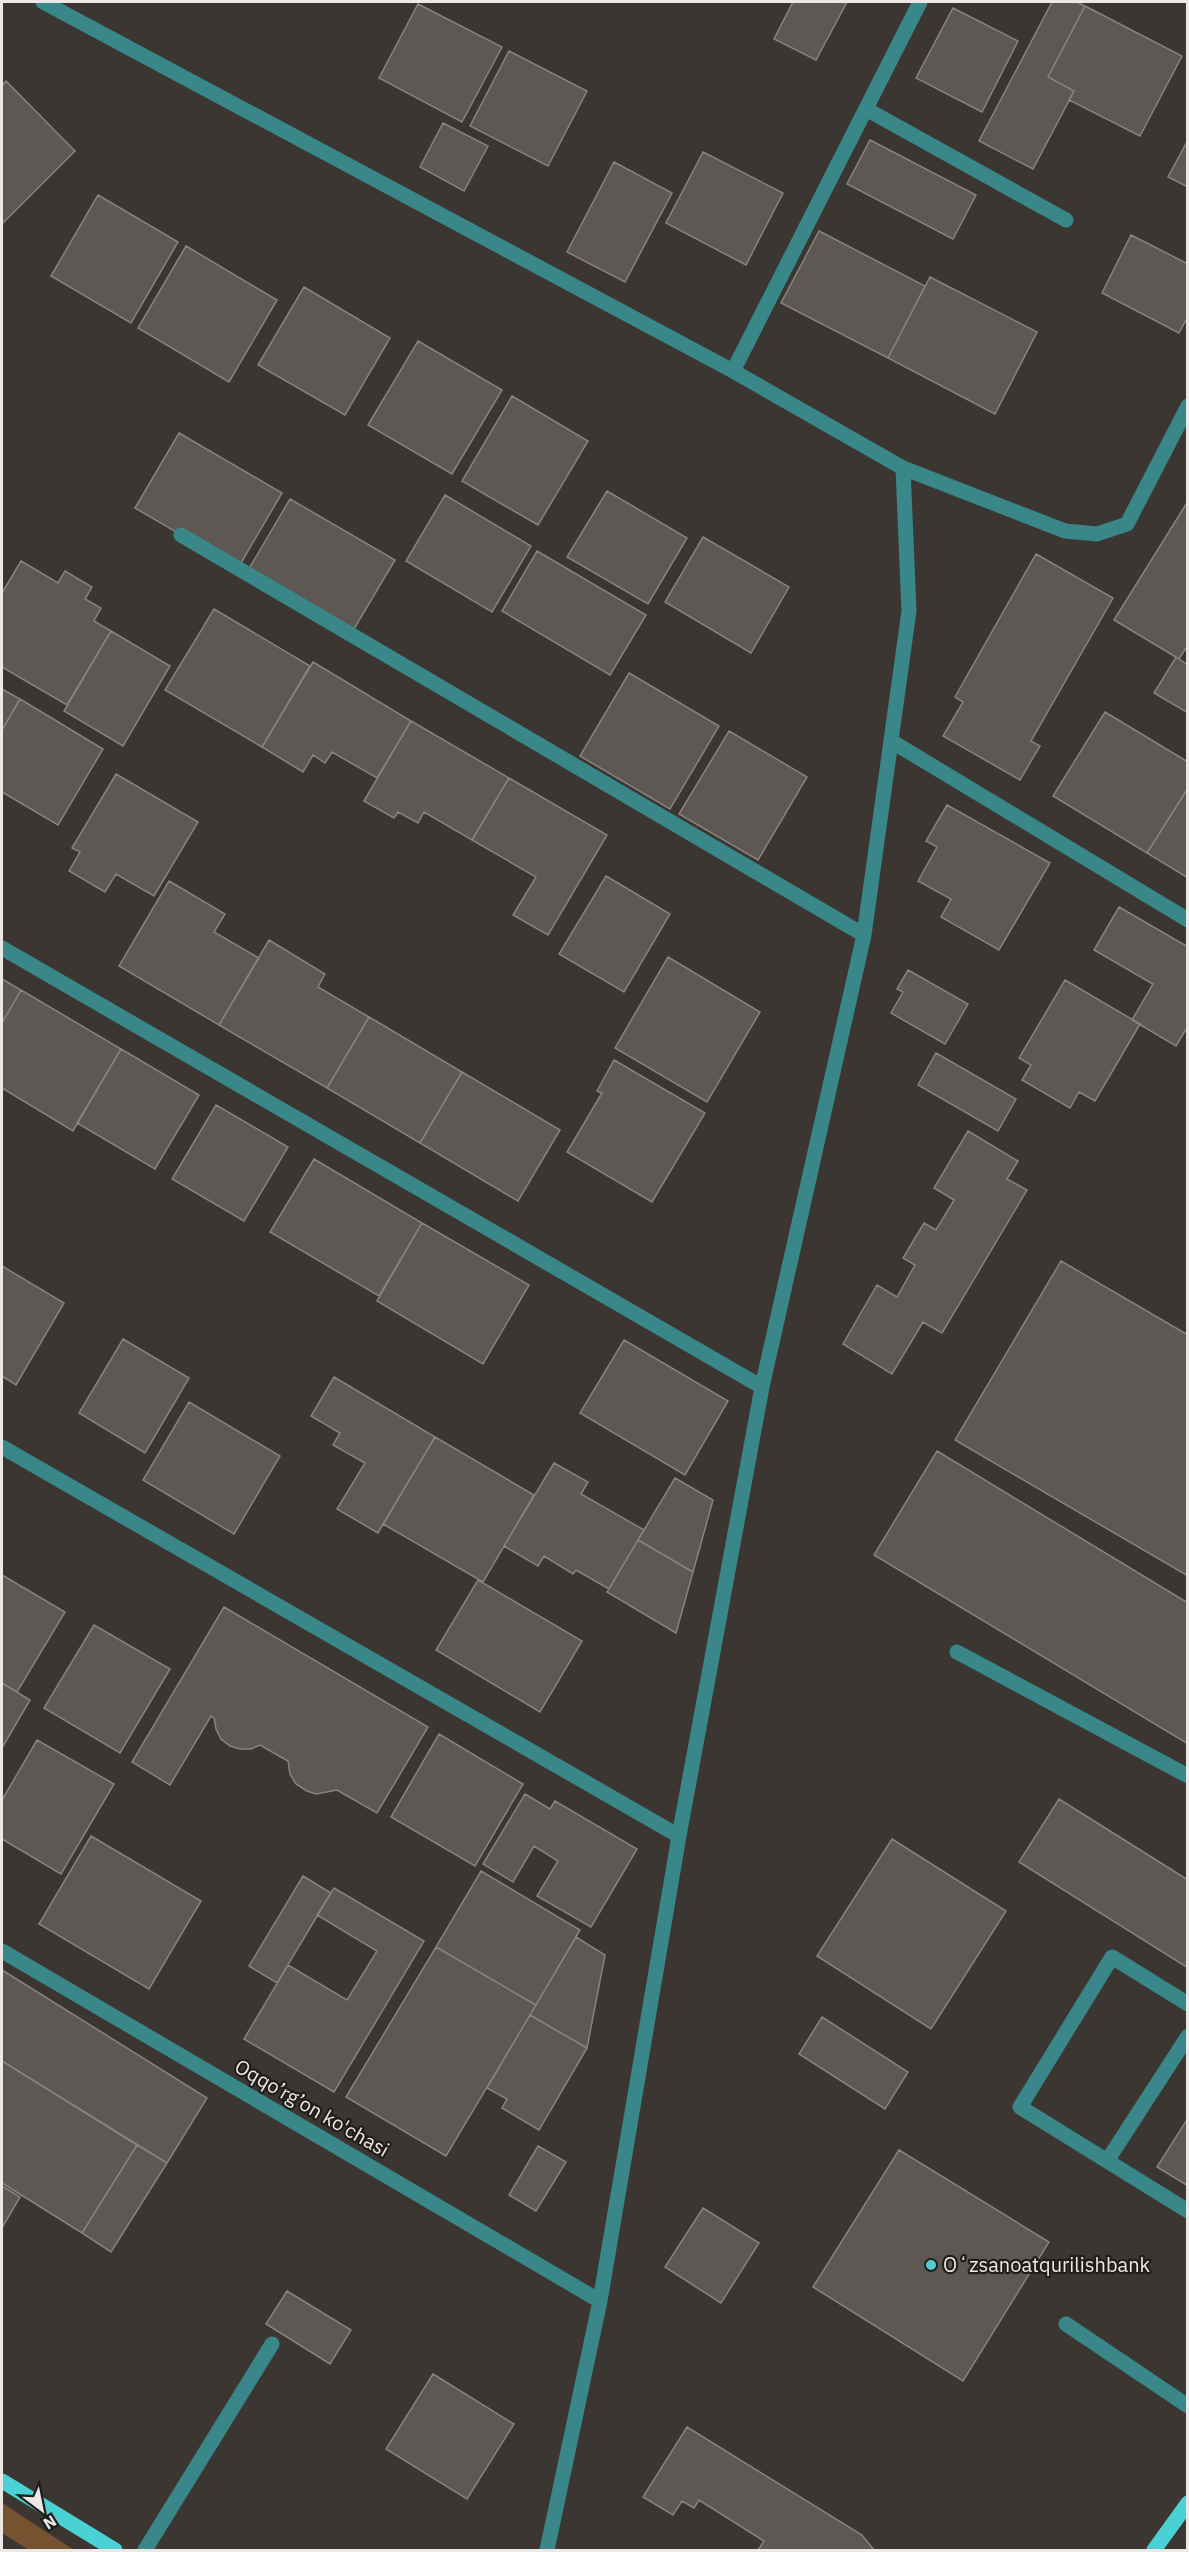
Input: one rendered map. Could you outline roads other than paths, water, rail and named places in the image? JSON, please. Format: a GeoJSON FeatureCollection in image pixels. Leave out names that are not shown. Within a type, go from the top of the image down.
{"type":"FeatureCollection","features":[{"type":"Feature","properties":{"kind":"main road"},"geometry":{"type":"LineString","coordinates":[[2,2481],[115,2550]]}},
{"type":"Feature","properties":{"kind":"main road"},"geometry":{"type":"LineString","coordinates":[[1154,2550],[1188,2503]]}},
{"type":"Feature","properties":{"kind":"street"},"geometry":{"type":"LineString","coordinates":[[43,2],[733,371],[903,468],[1065,531],[1097,534],[1127,524],[1182,433],[1188,406]]}},
{"type":"Feature","properties":{"kind":"street"},"geometry":{"type":"LineString","coordinates":[[733,371],[920,2]]}},
{"type":"Feature","properties":{"kind":"street"},"geometry":{"type":"LineString","coordinates":[[866,109],[1066,220]]}},
{"type":"Feature","properties":{"kind":"street"},"geometry":{"type":"LineString","coordinates":[[547,2550],[600,2301],[679,1836],[762,1388],[864,935],[909,611],[903,468]]}},
{"type":"Feature","properties":{"kind":"street"},"geometry":{"type":"LineString","coordinates":[[181,535],[864,935]]}},
{"type":"Feature","properties":{"kind":"street"},"geometry":{"type":"LineString","coordinates":[[891,741],[1188,920]]}},
{"type":"Feature","properties":{"kind":"street"},"geometry":{"type":"LineString","coordinates":[[2,948],[762,1388]]}},
{"type":"Feature","properties":{"kind":"street"},"geometry":{"type":"LineString","coordinates":[[2,1447],[679,1836]]}},
{"type":"Feature","properties":{"kind":"street"},"geometry":{"type":"LineString","coordinates":[[957,1652],[1188,1776]]}},
{"type":"Feature","properties":{"kind":"street","name":"Oqqo’rg’on ko'chasi"},"geometry":{"type":"LineString","coordinates":[[2,1951],[600,2301]]}},
{"type":"Feature","properties":{"kind":"street"},"geometry":{"type":"LineString","coordinates":[[1188,2004],[1112,1957],[1020,2107],[1188,2211]]}},
{"type":"Feature","properties":{"kind":"street"},"geometry":{"type":"LineString","coordinates":[[1107,2161],[1188,2036]]}},
{"type":"Feature","properties":{"kind":"street"},"geometry":{"type":"LineString","coordinates":[[1066,2324],[1188,2406]]}},
{"type":"Feature","properties":{"kind":"street"},"geometry":{"type":"LineString","coordinates":[[145,2550],[272,2344]]}},
{"type":"Feature","properties":{"kind":"place","name":"Oʻzsanoatqurilishbank"},"geometry":{"type":"Point","coordinates":[931,2265]}}]}
